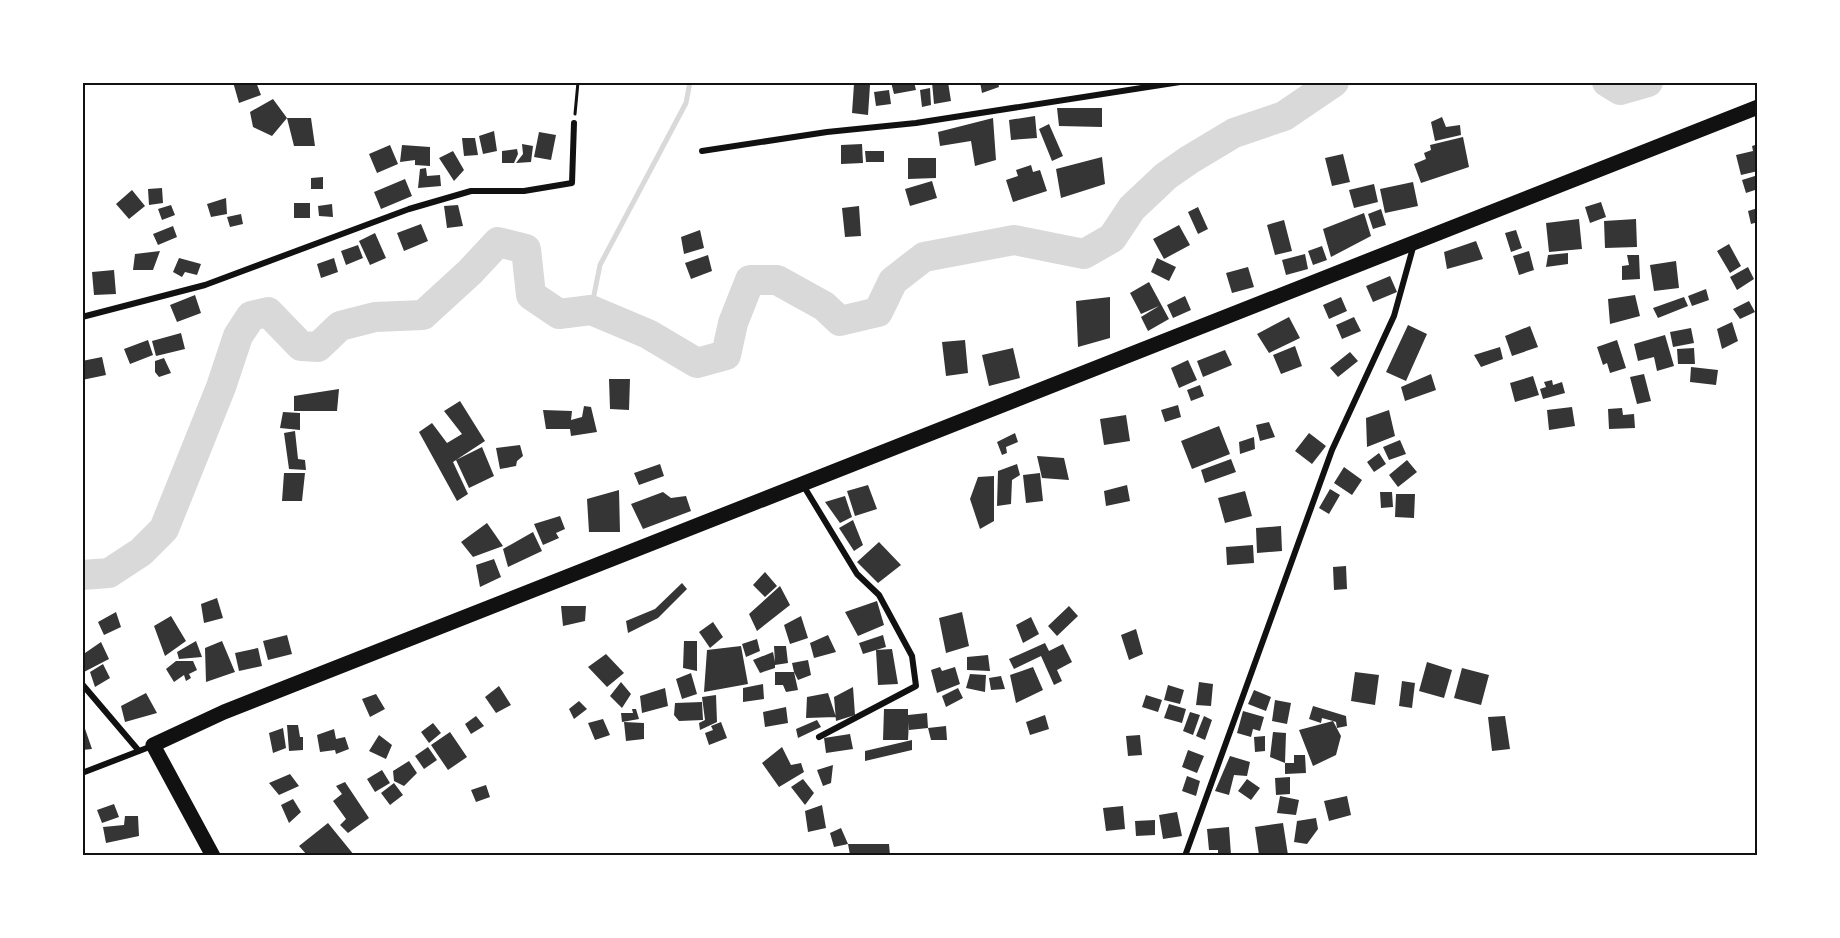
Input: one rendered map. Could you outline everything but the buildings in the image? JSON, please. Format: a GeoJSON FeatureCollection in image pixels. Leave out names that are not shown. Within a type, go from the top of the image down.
{"type":"FeatureCollection","features":[{"type":"Feature","properties":{"kind":"main road"},"geometry":{"type":"LineString","coordinates":[[213,855],[146,748],[224,712],[1758,107]]}},
{"type":"Feature","properties":{"kind":"street"},"geometry":{"type":"LineString","coordinates":[[702,151],[827,132],[927,122],[1180,82]]}},
{"type":"Feature","properties":{"kind":"street"},"geometry":{"type":"LineString","coordinates":[[82,317],[205,285],[409,209],[471,191],[524,191],[572,183],[574,123]]}},
{"type":"Feature","properties":{"kind":"street"},"geometry":{"type":"LineString","coordinates":[[1185,855],[1332,450],[1394,316],[1414,244]]}},
{"type":"Feature","properties":{"kind":"street"},"geometry":{"type":"LineString","coordinates":[[803,484],[857,574],[879,596],[912,656],[916,686],[819,737]]}},
{"type":"Feature","properties":{"kind":"street"},"geometry":{"type":"LineString","coordinates":[[82,684],[146,748],[82,773]]}},
{"type":"Feature","properties":{"kind":"path"},"geometry":{"type":"LineString","coordinates":[[574,123],[578,82]]}},
{"type":"Feature","properties":{"kind":"waterway"},"geometry":{"type":"LineString","coordinates":[[591,310],[600,265],[686,103],[690,82]]}},
{"type":"Feature","properties":{"kind":"waterway"},"geometry":{"type":"LineString","coordinates":[[82,575],[109,573],[141,552],[164,529],[221,387],[238,336],[251,316],[268,312],[301,346],[318,347],[340,326],[375,317],[423,315],[470,272],[498,242],[526,249],[531,295],[559,314],[591,310],[648,334],[697,363],[726,355],[733,323],[750,280],[777,280],[824,306],[840,321],[878,312],[893,281],[924,257],[1014,240],[1084,254],[1112,238],[1132,208],[1166,176],[1189,160],[1234,133],[1284,116],[1334,82]]}},
{"type":"Feature","properties":{"kind":"waterway"},"geometry":{"type":"LineString","coordinates":[[1607,82],[1620,90],[1648,82]]}}]}
